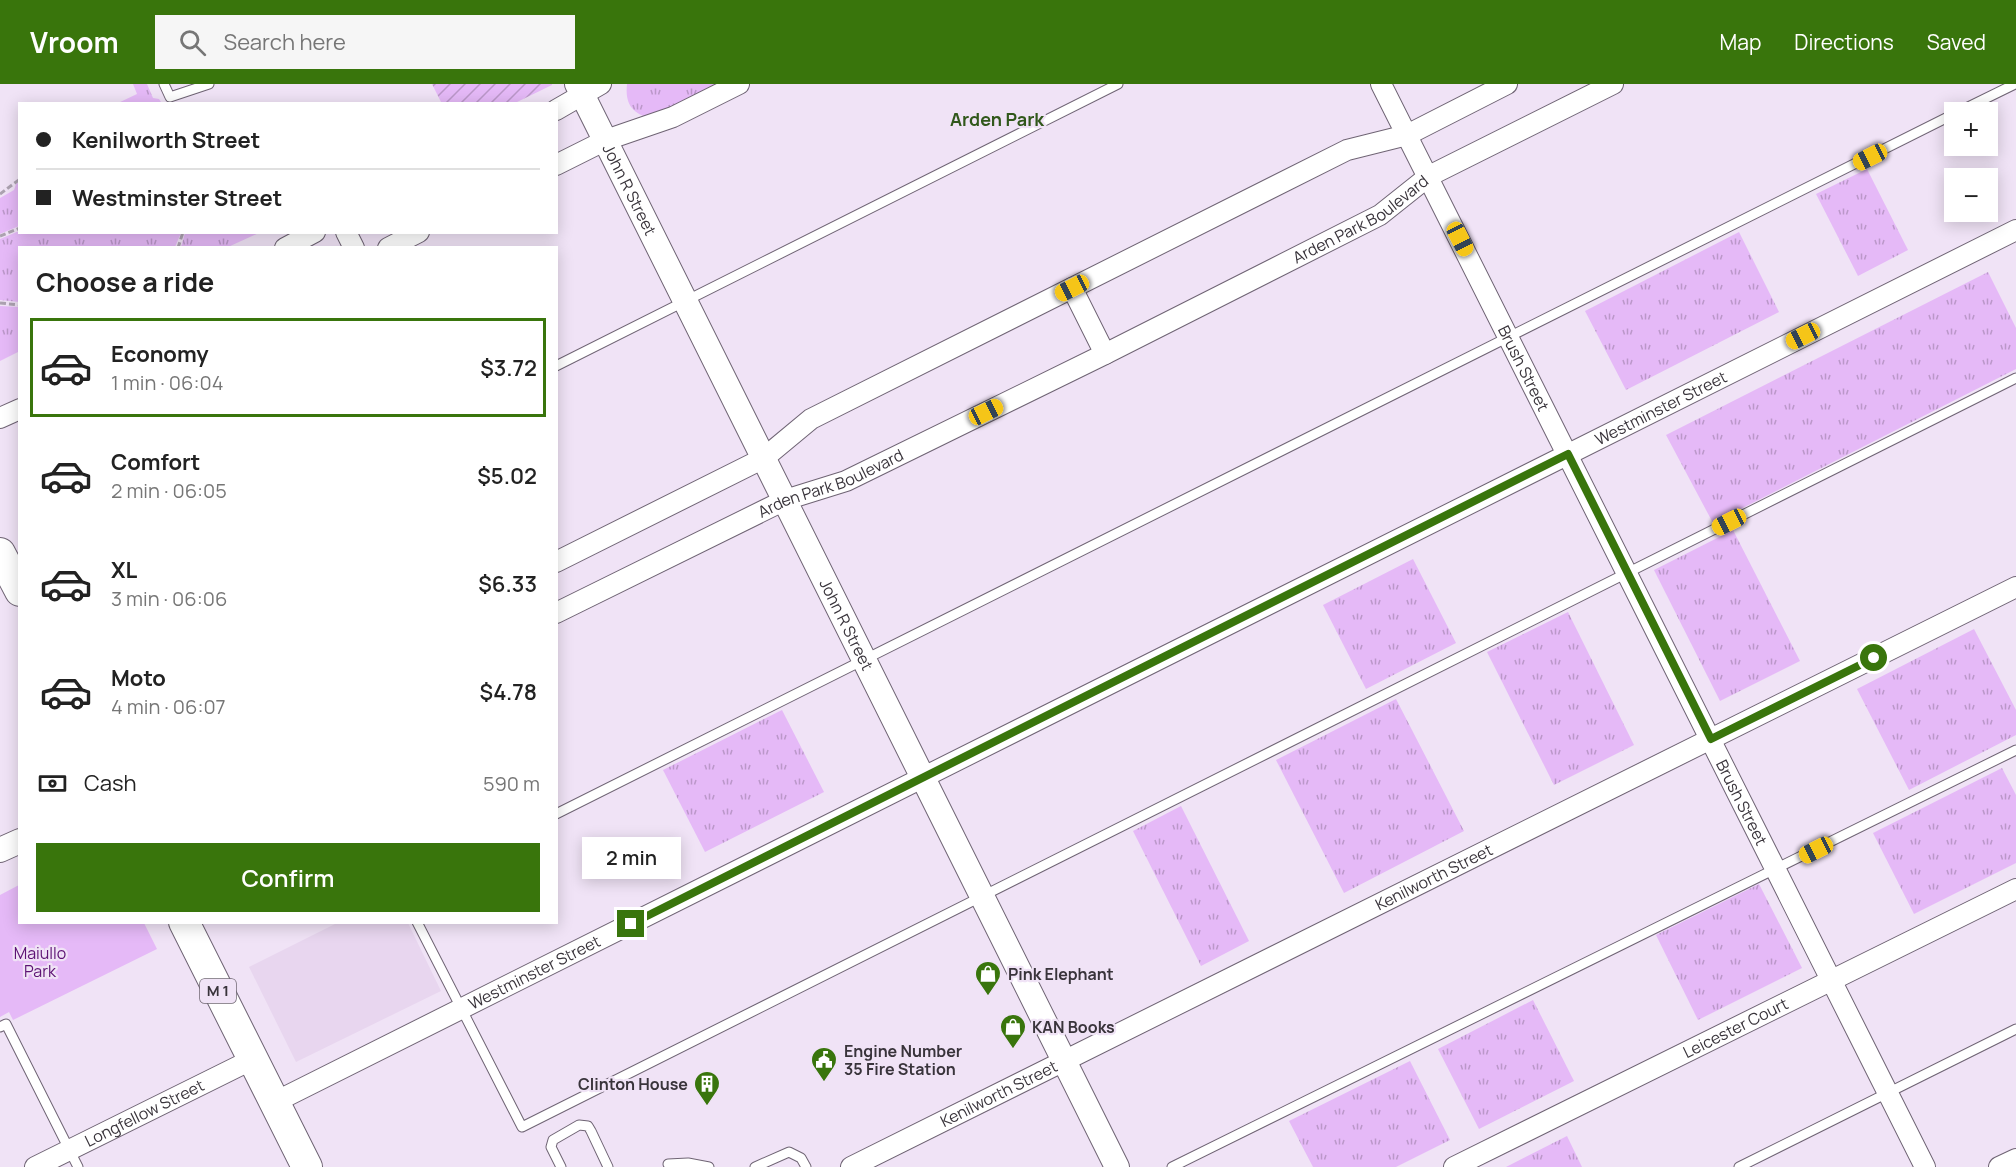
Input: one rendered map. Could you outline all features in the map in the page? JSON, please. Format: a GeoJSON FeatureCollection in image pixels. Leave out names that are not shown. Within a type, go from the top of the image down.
{"type":"FeatureCollection","features":[{"type":"Feature","properties":{"kind":"main road"},"geometry":{"type":"LineString","coordinates":[[0,553],[18,587]]}},
{"type":"Feature","properties":{"kind":"main road","name":"M 1"},"geometry":{"type":"LineString","coordinates":[[185,924],[307,1167]]}},
{"type":"Feature","properties":{"kind":"street"},"geometry":{"type":"LineString","coordinates":[[558,164],[606,140],[673,117],[739,84]]}},
{"type":"Feature","properties":{"kind":"street","name":"Brush Street"},"geometry":{"type":"LineString","coordinates":[[1381,84],[1925,1167]]}},
{"type":"Feature","properties":{"kind":"street"},"geometry":{"type":"LineString","coordinates":[[558,561],[764,458],[812,419],[1072,288],[1347,150],[1407,135],[1507,84]]}},
{"type":"Feature","properties":{"kind":"street","name":"Arden Park Boulevard"},"geometry":{"type":"LineString","coordinates":[[558,612],[785,500],[846,481],[1105,354],[1380,215],[1429,176],[1613,84]]}},
{"type":"Feature","properties":{"kind":"street"},"geometry":{"type":"LineString","coordinates":[[558,109],[587,88]]}},
{"type":"Feature","properties":{"kind":"street","name":"John R Street"},"geometry":{"type":"LineString","coordinates":[[587,88],[606,140],[1117,1167]]}},
{"type":"Feature","properties":{"kind":"street","name":"Westminster Street"},"geometry":{"type":"LineString","coordinates":[[275,1102],[2016,230]]}},
{"type":"Feature","properties":{"kind":"street"},"geometry":{"type":"LineString","coordinates":[[289,246],[311,234]]}},
{"type":"Feature","properties":{"kind":"street"},"geometry":{"type":"LineString","coordinates":[[392,246],[415,234]]}},
{"type":"Feature","properties":{"kind":"street"},"geometry":{"type":"LineString","coordinates":[[1072,288],[1105,354]]}},
{"type":"Feature","properties":{"kind":"street"},"geometry":{"type":"LineString","coordinates":[[0,418],[18,410]]}},
{"type":"Feature","properties":{"kind":"street","name":"Kenilworth Street"},"geometry":{"type":"LineString","coordinates":[[851,1167],[2016,587]]}},
{"type":"Feature","properties":{"kind":"street"},"geometry":{"type":"LineString","coordinates":[[0,850],[18,842]]}},
{"type":"Feature","properties":{"kind":"street","name":"Leicester Court"},"geometry":{"type":"LineString","coordinates":[[1454,1167],[2016,889]]}},
{"type":"Feature","properties":{"kind":"street","name":"Longfellow Street"},"geometry":{"type":"LineString","coordinates":[[35,1167],[73,1159],[253,1059]]}},
{"type":"Feature","properties":{"kind":"street"},"geometry":{"type":"LineString","coordinates":[[1999,1167],[2016,1159]]}},
{"type":"Feature","properties":{"kind":"lane"},"geometry":{"type":"LineString","coordinates":[[164,84],[170,97],[209,84]]}},
{"type":"Feature","properties":{"kind":"lane"},"geometry":{"type":"LineString","coordinates":[[558,365],[1118,84]]}},
{"type":"Feature","properties":{"kind":"lane"},"geometry":{"type":"LineString","coordinates":[[1979,102],[2015,84]]}},
{"type":"Feature","properties":{"kind":"lane"},"geometry":{"type":"LineString","coordinates":[[558,813],[1944,120]]}},
{"type":"Feature","properties":{"kind":"lane"},"geometry":{"type":"LineString","coordinates":[[418,924],[522,1127],[2016,378]]}},
{"type":"Feature","properties":{"kind":"lane"},"geometry":{"type":"LineString","coordinates":[[1172,1167],[2016,750]]}},
{"type":"Feature","properties":{"kind":"lane"},"geometry":{"type":"LineString","coordinates":[[0,1027],[6,1024],[73,1159]]}},
{"type":"Feature","properties":{"kind":"lane"},"geometry":{"type":"LineString","coordinates":[[1739,1167],[2016,1029]]}},
{"type":"Feature","properties":{"kind":"lane"},"geometry":{"type":"LineString","coordinates":[[561,1167],[551,1147],[553,1140],[579,1125],[588,1126],[608,1167]]}},
{"type":"Feature","properties":{"kind":"lane"},"geometry":{"type":"LineString","coordinates":[[755,1167],[789,1152],[801,1158],[806,1167]]}},
{"type":"Feature","properties":{"kind":"lane"},"geometry":{"type":"LineString","coordinates":[[666,1166],[688,1163],[709,1167]]}},
{"type":"Feature","properties":{"kind":"path"},"geometry":{"type":"LineString","coordinates":[[0,194],[18,180]]}},
{"type":"Feature","properties":{"kind":"path"},"geometry":{"type":"LineString","coordinates":[[0,236],[18,229]]}},
{"type":"Feature","properties":{"kind":"path"},"geometry":{"type":"LineString","coordinates":[[0,303],[18,304]]}},
{"type":"Feature","properties":{"kind":"shaded area"},"geometry":{"type":"Polygon","coordinates":[[[335,924],[408,924],[441,991],[296,1062],[249,967],[335,924]]]}},
{"type":"Feature","properties":{"kind":"green space"},"geometry":{"type":"Polygon","coordinates":[[[133,84],[147,84],[153,98],[161,102],[120,102],[137,94],[133,84]]]}},
{"type":"Feature","properties":{"kind":"green space"},"geometry":{"type":"Polygon","coordinates":[[[432,84],[552,84],[517,102],[441,102],[432,84]]]}},
{"type":"Feature","properties":{"kind":"green space"},"geometry":{"type":"Polygon","coordinates":[[[627,84],[722,84],[648,118],[637,113],[630,106],[627,84]]]}},
{"type":"Feature","properties":{"kind":"green space"},"geometry":{"type":"Polygon","coordinates":[[[1867,169],[1908,250],[1858,276],[1816,194],[1867,169]]]}},
{"type":"Feature","properties":{"kind":"green space"},"geometry":{"type":"Polygon","coordinates":[[[18,183],[18,226],[0,234],[0,198],[14,190],[18,183]]]}},
{"type":"Feature","properties":{"kind":"green space"},"geometry":{"type":"Polygon","coordinates":[[[18,231],[18,234],[181,234],[175,246],[18,246],[18,302],[0,300],[0,239],[18,231]]]}},
{"type":"Feature","properties":{"kind":"green space"},"geometry":{"type":"Polygon","coordinates":[[[1739,232],[1779,312],[1626,390],[1585,311],[1739,232]]]}},
{"type":"Feature","properties":{"kind":"green space"},"geometry":{"type":"Polygon","coordinates":[[[184,234],[257,234],[230,246],[181,246],[184,234]]]}},
{"type":"Feature","properties":{"kind":"green space"},"geometry":{"type":"Polygon","coordinates":[[[1988,272],[2016,328],[2016,369],[1713,523],[1666,435],[1988,272]]]}},
{"type":"Feature","properties":{"kind":"green space"},"geometry":{"type":"Polygon","coordinates":[[[0,306],[18,307],[18,352],[0,361],[0,306]]]}},
{"type":"Feature","properties":{"kind":"green space"},"geometry":{"type":"Polygon","coordinates":[[[1733,530],[1800,661],[1720,701],[1654,570],[1733,530]]]}},
{"type":"Feature","properties":{"kind":"green space"},"geometry":{"type":"Polygon","coordinates":[[[1413,559],[1456,643],[1366,689],[1323,605],[1413,559]]]}},
{"type":"Feature","properties":{"kind":"green space"},"geometry":{"type":"Polygon","coordinates":[[[1568,612],[1634,745],[1554,785],[1487,652],[1568,612]]]}},
{"type":"Feature","properties":{"kind":"green space"},"geometry":{"type":"Polygon","coordinates":[[[1974,629],[2016,710],[2016,735],[1909,790],[1857,689],[1974,629]]]}},
{"type":"Feature","properties":{"kind":"green space"},"geometry":{"type":"Polygon","coordinates":[[[1396,699],[1464,831],[1344,893],[1276,760],[1396,699]]]}},
{"type":"Feature","properties":{"kind":"green space"},"geometry":{"type":"Polygon","coordinates":[[[782,710],[824,792],[705,852],[663,770],[782,710]]]}},
{"type":"Feature","properties":{"kind":"green space"},"geometry":{"type":"Polygon","coordinates":[[[2002,768],[2016,795],[2016,863],[1914,914],[1873,833],[2002,768]]]}},
{"type":"Feature","properties":{"kind":"green space"},"geometry":{"type":"Polygon","coordinates":[[[1181,806],[1249,941],[1201,966],[1133,831],[1181,806]]]}},
{"type":"Feature","properties":{"kind":"green space"},"geometry":{"type":"Polygon","coordinates":[[[1759,884],[1802,968],[1698,1020],[1656,935],[1759,884]]]}},
{"type":"Feature","properties":{"kind":"green space","name":"Maiullo Park"},"geometry":{"type":"Polygon","coordinates":[[[18,886],[18,924],[144,924],[157,949],[13,1020],[9,1012],[0,1017],[0,895],[18,886]]]}},
{"type":"Feature","properties":{"kind":"green space"},"geometry":{"type":"Polygon","coordinates":[[[1533,1000],[1574,1081],[1479,1129],[1438,1049],[1533,1000]]]}},
{"type":"Feature","properties":{"kind":"green space"},"geometry":{"type":"Polygon","coordinates":[[[1410,1061],[1450,1140],[1396,1167],[1313,1167],[1289,1121],[1410,1061]]]}},
{"type":"Feature","properties":{"kind":"green space"},"geometry":{"type":"Polygon","coordinates":[[[1567,1136],[1582,1167],[1506,1167],[1567,1136]]]}},
{"type":"Feature","properties":{"kind":"place","name":"Pink Elephant"},"geometry":{"type":"Point","coordinates":[988,997]}},
{"type":"Feature","properties":{"kind":"place","name":"KAN Books"},"geometry":{"type":"Point","coordinates":[1013,1050]}},
{"type":"Feature","properties":{"kind":"place","name":"Engine Number 35 Fire Station"},"geometry":{"type":"Point","coordinates":[824,1083]}},
{"type":"Feature","properties":{"kind":"place","name":"Clinton House"},"geometry":{"type":"Point","coordinates":[707,1107]}},
{"type":"Feature","properties":{"kind":"district","name":"Arden Park"},"geometry":{"type":"Point","coordinates":[997,120]}},
{"type":"Feature","properties":{"kind":"route"},"geometry":{"type":"LineString","coordinates":[[631,924],[1568,454],[1711,739],[1874,658]]}}]}
